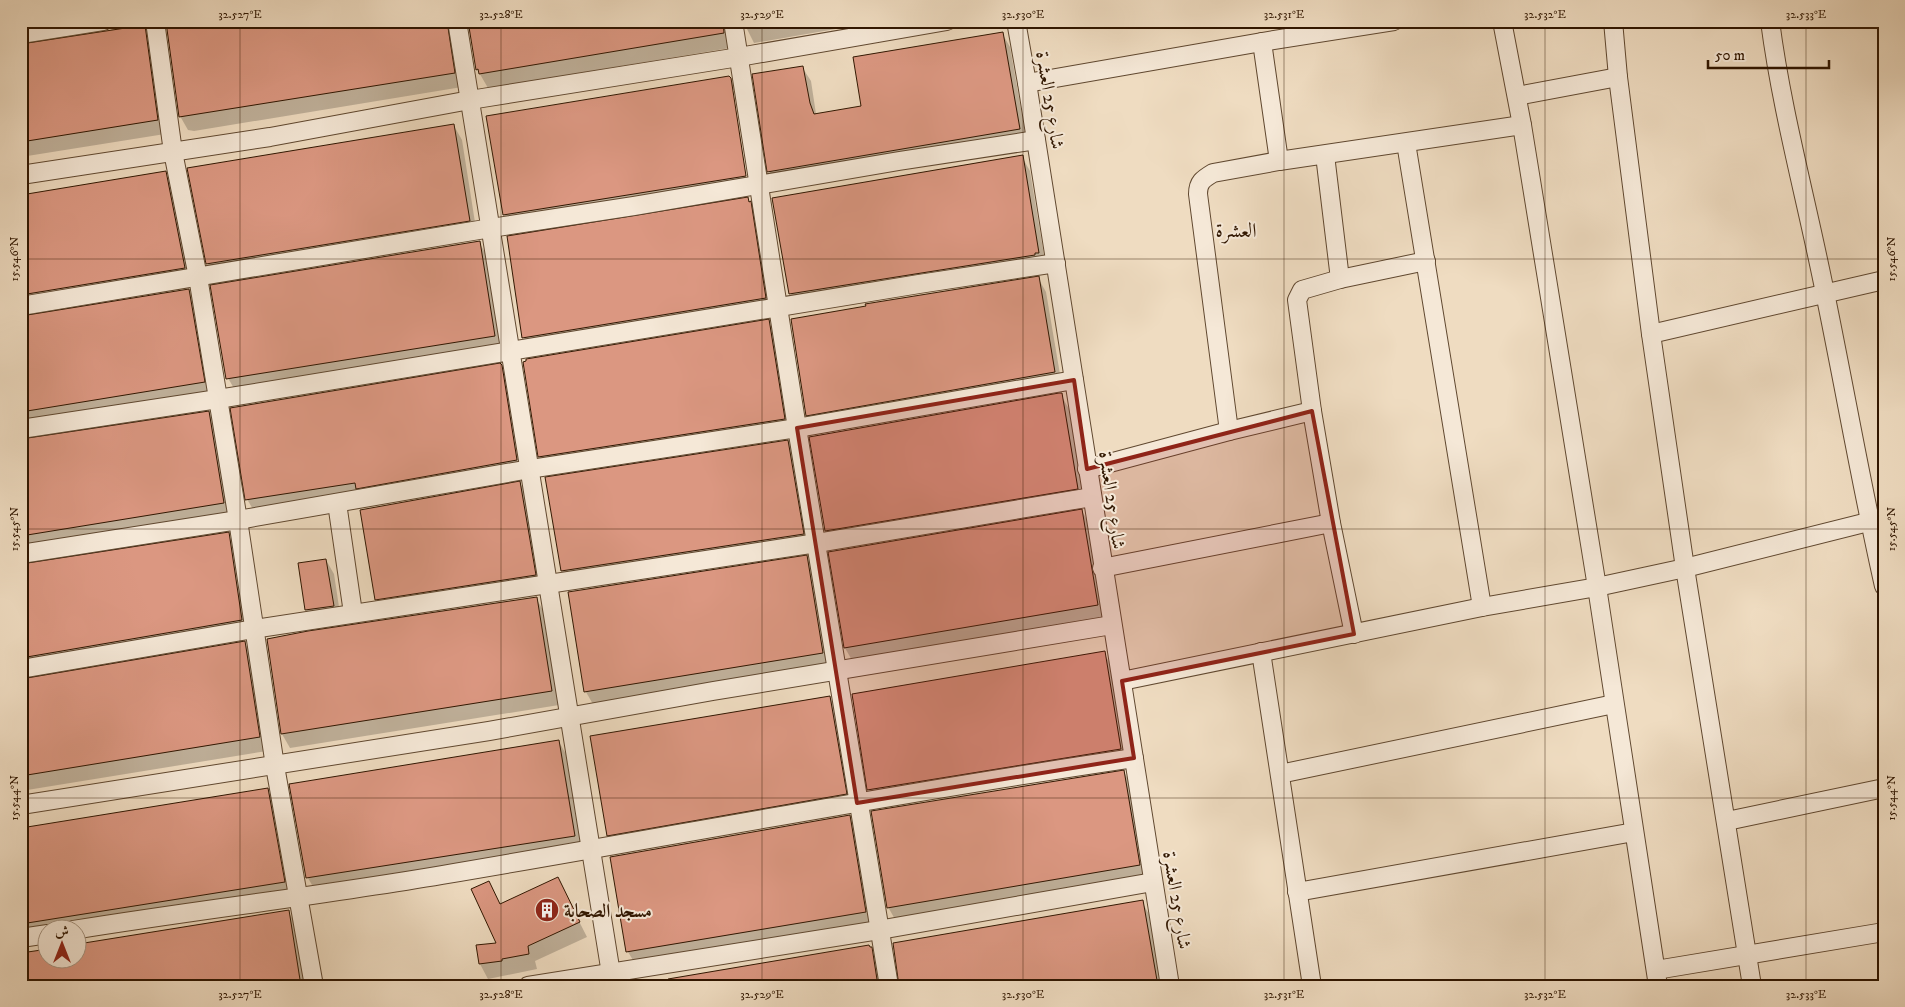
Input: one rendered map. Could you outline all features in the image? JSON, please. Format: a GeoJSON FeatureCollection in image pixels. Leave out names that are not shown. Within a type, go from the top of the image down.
{"type":"FeatureCollection","features":[{"type":"Feature","properties":{"kind":"street"},"geometry":{"type":"LineString","coordinates":[[21,34],[103,21]]}},
{"type":"Feature","properties":{"kind":"street"},"geometry":{"type":"LineString","coordinates":[[155,21],[174,152],[198,277],[238,520],[275,766],[314,986]]}},
{"type":"Feature","properties":{"kind":"street"},"geometry":{"type":"LineString","coordinates":[[457,21],[612,979]]}},
{"type":"Feature","properties":{"kind":"street"},"geometry":{"type":"LineString","coordinates":[[733,21],[777,307],[888,986]]}},
{"type":"Feature","properties":{"kind":"street"},"geometry":{"type":"LineString","coordinates":[[21,176],[372,119],[470,100],[739,58],[947,21]]}},
{"type":"Feature","properties":{"kind":"street","name":"شارع 25 العشرة"},"geometry":{"type":"LineString","coordinates":[[1016,21],[1170,986]]}},
{"type":"Feature","properties":{"kind":"street"},"geometry":{"type":"LineString","coordinates":[[1502,21],[1522,125],[1597,587],[1657,978],[1746,954],[1884,932]]}},
{"type":"Feature","properties":{"kind":"street"},"geometry":{"type":"LineString","coordinates":[[1613,21],[1618,77],[1651,334],[1685,568],[1752,986]]}},
{"type":"Feature","properties":{"kind":"street"},"geometry":{"type":"LineString","coordinates":[[1770,21],[1780,84],[1877,520],[1884,586]]}},
{"type":"Feature","properties":{"kind":"street"},"geometry":{"type":"LineString","coordinates":[[1027,83],[1389,22]]}},
{"type":"Feature","properties":{"kind":"street"},"geometry":{"type":"LineString","coordinates":[[1262,42],[1280,161]]}},
{"type":"Feature","properties":{"kind":"street"},"geometry":{"type":"LineString","coordinates":[[1517,96],[1618,77]]}},
{"type":"Feature","properties":{"kind":"street"},"geometry":{"type":"LineString","coordinates":[[1229,431],[1198,184],[1213,173],[1280,161],[1522,125]]}},
{"type":"Feature","properties":{"kind":"street"},"geometry":{"type":"LineString","coordinates":[[21,306],[1036,140]]}},
{"type":"Feature","properties":{"kind":"street"},"geometry":{"type":"LineString","coordinates":[[1406,143],[1482,607]]}},
{"type":"Feature","properties":{"kind":"street"},"geometry":{"type":"LineString","coordinates":[[1325,155],[1340,279]]}},
{"type":"Feature","properties":{"kind":"street"},"geometry":{"type":"LineString","coordinates":[[1354,634],[1331,523],[1312,411],[1297,300],[1302,290],[1340,279],[1426,261]]}},
{"type":"Feature","properties":{"kind":"street"},"geometry":{"type":"LineString","coordinates":[[21,428],[218,399],[510,350],[1056,264]]}},
{"type":"Feature","properties":{"kind":"street"},"geometry":{"type":"LineString","coordinates":[[1651,334],[1884,280]]}},
{"type":"Feature","properties":{"kind":"street"},"geometry":{"type":"LineString","coordinates":[[21,554],[238,520],[530,469],[797,428],[1074,380]]}},
{"type":"Feature","properties":{"kind":"street"},"geometry":{"type":"LineString","coordinates":[[1087,469],[1312,411]]}},
{"type":"Feature","properties":{"kind":"street"},"geometry":{"type":"LineString","coordinates":[[21,669],[254,628],[817,543],[1092,497]]}},
{"type":"Feature","properties":{"kind":"street"},"geometry":{"type":"LineString","coordinates":[[337,502],[353,613]]}},
{"type":"Feature","properties":{"kind":"street"},"geometry":{"type":"LineString","coordinates":[[1122,680],[1482,607],[1597,587],[1685,568],[1877,520]]}},
{"type":"Feature","properties":{"kind":"street"},"geometry":{"type":"LineString","coordinates":[[1102,568],[1331,523]]}},
{"type":"Feature","properties":{"kind":"street"},"geometry":{"type":"LineString","coordinates":[[21,805],[570,718],[712,691],[1112,624]]}},
{"type":"Feature","properties":{"kind":"street"},"geometry":{"type":"LineString","coordinates":[[1261,652],[1312,986]]}},
{"type":"Feature","properties":{"kind":"street"},"geometry":{"type":"LineString","coordinates":[[1280,774],[1614,704]]}},
{"type":"Feature","properties":{"kind":"street"},"geometry":{"type":"LineString","coordinates":[[88,928],[440,876],[995,778],[1134,758]]}},
{"type":"Feature","properties":{"kind":"street"},"geometry":{"type":"LineString","coordinates":[[1727,821],[1884,788]]}},
{"type":"Feature","properties":{"kind":"street"},"geometry":{"type":"LineString","coordinates":[[1297,892],[1634,832]]}},
{"type":"Feature","properties":{"kind":"street"},"geometry":{"type":"LineString","coordinates":[[528,986],[612,979],[1153,882]]}},
{"type":"Feature","properties":{"kind":"street"},"geometry":{"type":"LineString","coordinates":[[21,938],[38,935]]}},
{"type":"Feature","properties":{"kind":"highlighted area"},"geometry":{"type":"Polygon","coordinates":[[[1074,380],[1087,469],[1312,411],[1354,634],[1122,681],[1134,758],[857,803],[797,428],[1074,380]]]}},
{"type":"Feature","properties":{"kind":"building"},"geometry":{"type":"Polygon","coordinates":[[[447,21],[455,73],[179,117],[166,22],[447,21]]]}},
{"type":"Feature","properties":{"kind":"building"},"geometry":{"type":"Polygon","coordinates":[[[468,21],[723,21],[724,33],[479,74],[478,69],[476,70],[468,21]]]}},
{"type":"Feature","properties":{"kind":"building"},"geometry":{"type":"Polygon","coordinates":[[[145,25],[158,120],[21,142],[21,44],[145,25]]]}},
{"type":"Feature","properties":{"kind":"building"},"geometry":{"type":"Polygon","coordinates":[[[1003,32],[1020,129],[767,172],[752,74],[803,66],[814,114],[861,106],[853,57],[1003,32]]]}},
{"type":"Feature","properties":{"kind":"building"},"geometry":{"type":"Polygon","coordinates":[[[729,76],[731,78],[746,176],[503,215],[486,116],[729,76]]]}},
{"type":"Feature","properties":{"kind":"building"},"geometry":{"type":"Polygon","coordinates":[[[454,124],[470,221],[206,264],[187,168],[454,124]]]}},
{"type":"Feature","properties":{"kind":"building"},"geometry":{"type":"Polygon","coordinates":[[[1023,155],[1039,253],[789,294],[772,198],[1023,155]]]}},
{"type":"Feature","properties":{"kind":"building"},"geometry":{"type":"Polygon","coordinates":[[[166,171],[185,268],[21,295],[21,195],[166,171]]]}},
{"type":"Feature","properties":{"kind":"building"},"geometry":{"type":"Polygon","coordinates":[[[748,197],[749,202],[751,201],[766,298],[522,338],[507,236],[748,197]]]}},
{"type":"Feature","properties":{"kind":"building"},"geometry":{"type":"Polygon","coordinates":[[[480,241],[495,336],[226,379],[210,285],[480,241]]]}},
{"type":"Feature","properties":{"kind":"building"},"geometry":{"type":"Polygon","coordinates":[[[1039,276],[1055,372],[806,416],[791,319],[866,306],[865,304],[1039,276]]]}},
{"type":"Feature","properties":{"kind":"building"},"geometry":{"type":"Polygon","coordinates":[[[189,289],[205,382],[21,412],[21,316],[189,289]]]}},
{"type":"Feature","properties":{"kind":"building"},"geometry":{"type":"Polygon","coordinates":[[[769,319],[785,419],[538,457],[523,362],[526,359],[769,319]]]}},
{"type":"Feature","properties":{"kind":"building"},"geometry":{"type":"Polygon","coordinates":[[[500,363],[502,365],[517,460],[356,489],[355,483],[245,500],[230,408],[500,363]]]}},
{"type":"Feature","properties":{"kind":"building"},"geometry":{"type":"Polygon","coordinates":[[[1062,393],[1078,489],[825,531],[809,437],[1062,393]]]}},
{"type":"Feature","properties":{"kind":"building"},"geometry":{"type":"Polygon","coordinates":[[[209,411],[224,503],[21,536],[21,439],[209,411]]]}},
{"type":"Feature","properties":{"kind":"building"},"geometry":{"type":"Polygon","coordinates":[[[788,440],[804,534],[561,571],[545,477],[788,440]]]}},
{"type":"Feature","properties":{"kind":"building"},"geometry":{"type":"Polygon","coordinates":[[[520,481],[536,575],[375,600],[360,510],[520,481]]]}},
{"type":"Feature","properties":{"kind":"building"},"geometry":{"type":"Polygon","coordinates":[[[1082,509],[1098,605],[844,648],[828,552],[1082,509]]]}},
{"type":"Feature","properties":{"kind":"building"},"geometry":{"type":"Polygon","coordinates":[[[229,532],[242,620],[21,658],[21,564],[229,532]]]}},
{"type":"Feature","properties":{"kind":"building"},"geometry":{"type":"Polygon","coordinates":[[[807,555],[823,653],[584,692],[568,592],[807,555]]]}},
{"type":"Feature","properties":{"kind":"building"},"geometry":{"type":"Polygon","coordinates":[[[326,559],[334,606],[305,610],[298,563],[326,559]]]}},
{"type":"Feature","properties":{"kind":"building"},"geometry":{"type":"Polygon","coordinates":[[[537,597],[552,691],[281,734],[267,639],[308,631],[537,597]]]}},
{"type":"Feature","properties":{"kind":"building"},"geometry":{"type":"Polygon","coordinates":[[[245,641],[260,737],[21,776],[21,679],[245,641]]]}},
{"type":"Feature","properties":{"kind":"building"},"geometry":{"type":"Polygon","coordinates":[[[1105,651],[1121,749],[867,790],[852,694],[1105,651]]]}},
{"type":"Feature","properties":{"kind":"building"},"geometry":{"type":"Polygon","coordinates":[[[830,696],[847,794],[607,836],[590,736],[830,696]]]}},
{"type":"Feature","properties":{"kind":"building"},"geometry":{"type":"Polygon","coordinates":[[[559,740],[575,836],[306,878],[289,784],[559,740]]]}},
{"type":"Feature","properties":{"kind":"building"},"geometry":{"type":"Polygon","coordinates":[[[1124,770],[1140,865],[887,908],[871,811],[1124,770]]]}},
{"type":"Feature","properties":{"kind":"building"},"geometry":{"type":"Polygon","coordinates":[[[268,788],[285,882],[21,924],[21,828],[268,788]]]}},
{"type":"Feature","properties":{"kind":"building"},"geometry":{"type":"Polygon","coordinates":[[[850,815],[866,912],[626,952],[610,857],[850,815]]]}},
{"type":"Feature","properties":{"kind":"building"},"geometry":{"type":"Polygon","coordinates":[[[558,877],[580,922],[528,946],[529,954],[502,959],[502,961],[479,964],[476,945],[496,943],[471,889],[489,881],[500,904],[558,877]]]}},
{"type":"Feature","properties":{"kind":"building"},"geometry":{"type":"Polygon","coordinates":[[[1143,900],[1158,986],[899,986],[893,943],[1143,900]]]}},
{"type":"Feature","properties":{"kind":"building"},"geometry":{"type":"Polygon","coordinates":[[[289,910],[301,986],[21,986],[21,953],[38,950],[38,970],[88,970],[88,942],[289,910]]]}},
{"type":"Feature","properties":{"kind":"building"},"geometry":{"type":"Polygon","coordinates":[[[869,945],[872,947],[878,986],[669,986],[668,979],[869,945]]]}},
{"type":"Feature","properties":{"kind":"place","name":"مسجد الصحابة"},"geometry":{"type":"Point","coordinates":[547,910]}},
{"type":"Feature","properties":{"kind":"district","name":"العشرة"},"geometry":{"type":"Point","coordinates":[1236,230]}}]}
